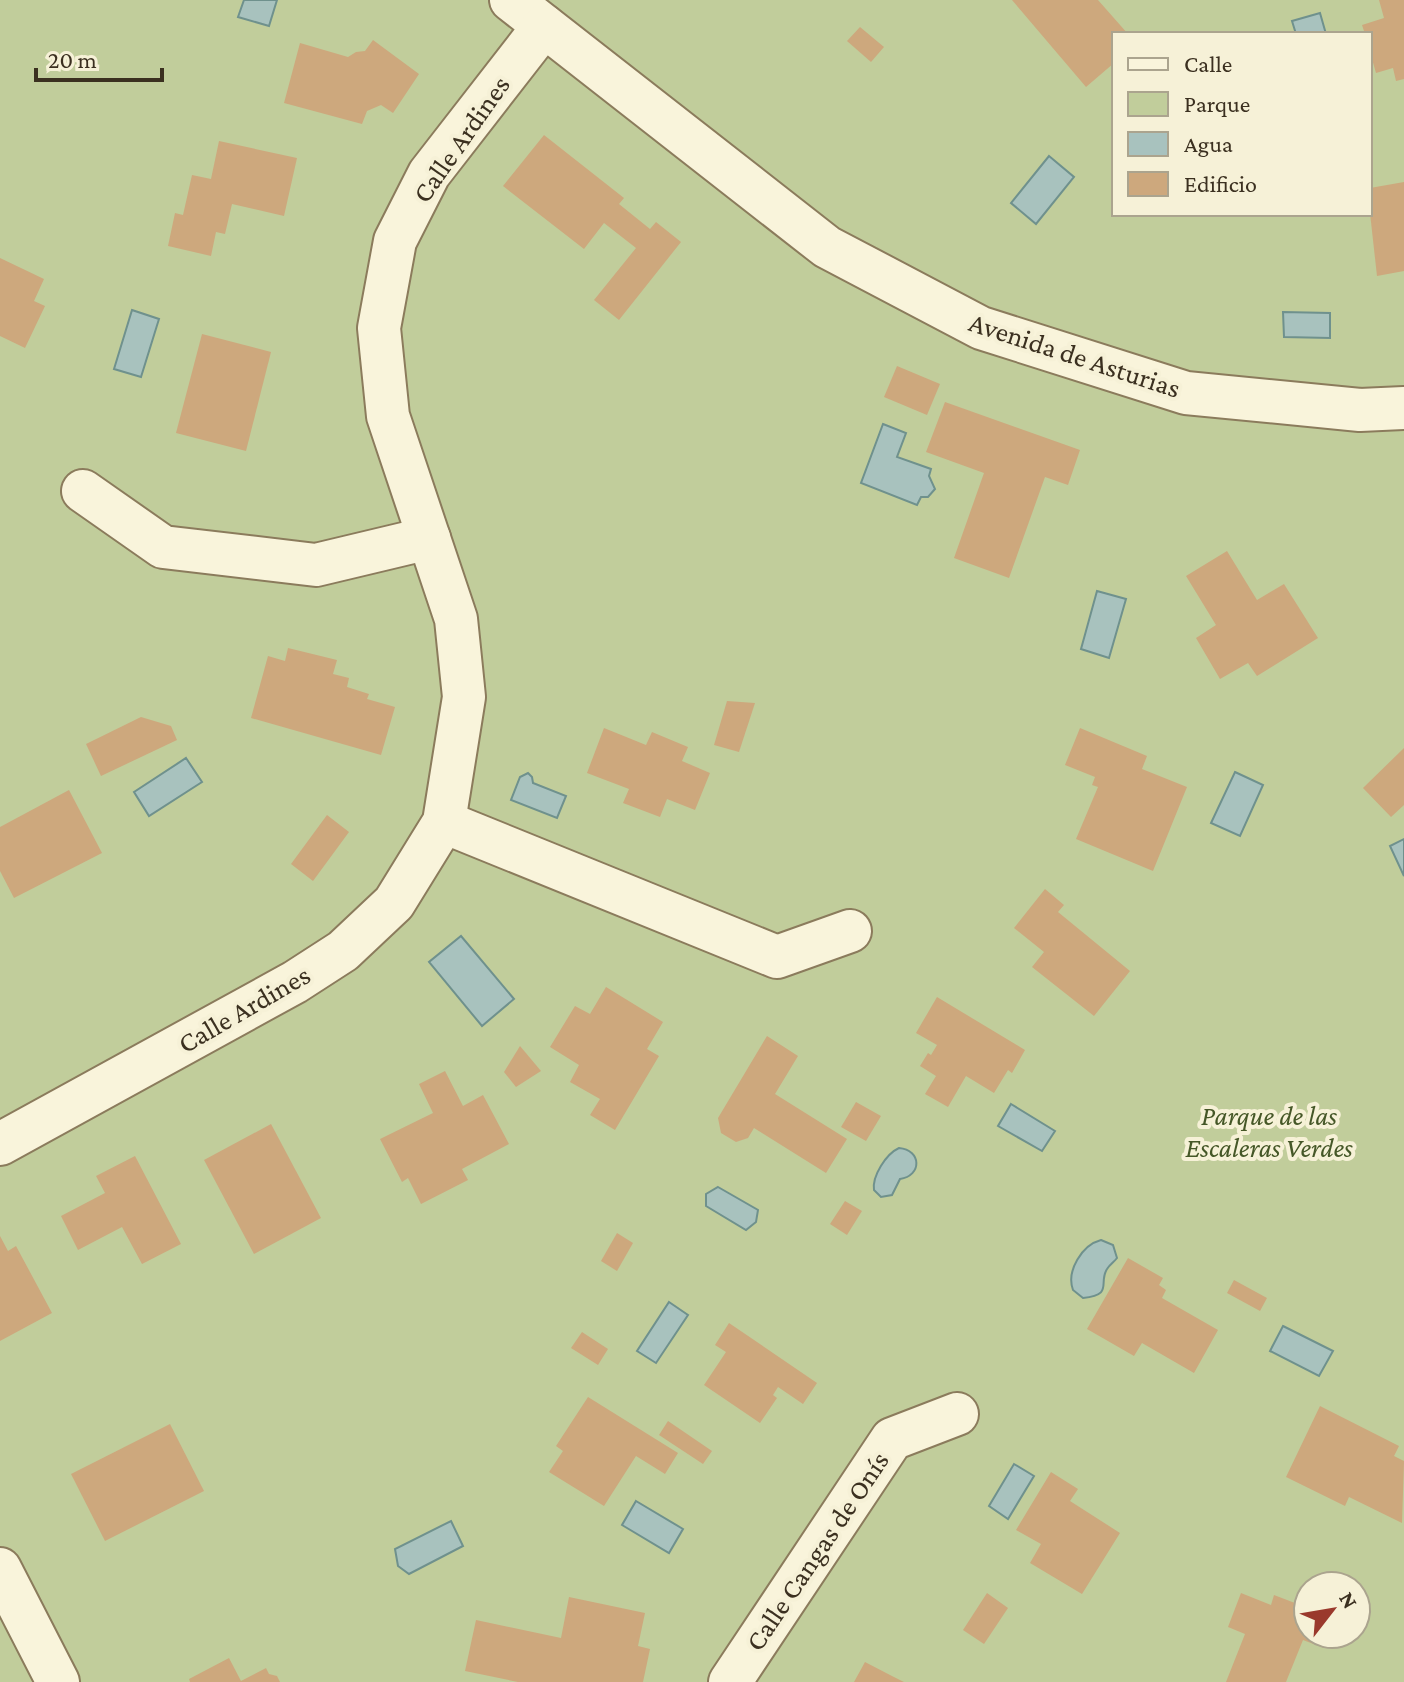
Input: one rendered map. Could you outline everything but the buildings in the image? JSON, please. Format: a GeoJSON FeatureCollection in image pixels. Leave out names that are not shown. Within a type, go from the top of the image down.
{"type":"FeatureCollection","features":[{"type":"Feature","properties":{"kind":"street","name":"Avenida de Asturias"},"geometry":{"type":"LineString","coordinates":[[511,0],[827,247],[981,328],[1186,393],[1360,410],[1404,408]]}},
{"type":"Feature","properties":{"kind":"street","name":"Calle Ardines"},"geometry":{"type":"LineString","coordinates":[[0,1144],[295,982],[343,951],[394,903],[444,822],[464,697],[456,619],[388,416],[379,328],[395,241],[429,174],[544,26]]}},
{"type":"Feature","properties":{"kind":"street"},"geometry":{"type":"LineString","coordinates":[[83,491],[163,547],[316,565],[429,538]]}},
{"type":"Feature","properties":{"kind":"street"},"geometry":{"type":"LineString","coordinates":[[444,822],[777,957],[850,931]]}},
{"type":"Feature","properties":{"kind":"street","name":"Calle Cangas de Onís"},"geometry":{"type":"LineString","coordinates":[[730,1682],[892,1439],[957,1414]]}},
{"type":"Feature","properties":{"kind":"street"},"geometry":{"type":"LineString","coordinates":[[0,1569],[58,1682]]}},
{"type":"Feature","properties":{"kind":"green space","name":"Parque de las Escaleras Verdes"},"geometry":{"type":"Polygon","coordinates":[[[0,0],[1404,0],[1404,1682],[0,1682],[0,0]]]}},
{"type":"Feature","properties":{"kind":"water"},"geometry":{"type":"Polygon","coordinates":[[[244,0],[277,0],[269,26],[238,17],[244,0]]]}},
{"type":"Feature","properties":{"kind":"water"},"geometry":{"type":"Polygon","coordinates":[[[1320,13],[1325,32],[1295,32],[1292,21],[1320,13]]]}},
{"type":"Feature","properties":{"kind":"water"},"geometry":{"type":"Polygon","coordinates":[[[1049,156],[1074,177],[1036,224],[1011,203],[1049,156]]]}},
{"type":"Feature","properties":{"kind":"water"},"geometry":{"type":"Polygon","coordinates":[[[132,310],[159,319],[141,377],[114,369],[132,310]]]}},
{"type":"Feature","properties":{"kind":"water"},"geometry":{"type":"Polygon","coordinates":[[[1283,312],[1330,313],[1330,338],[1284,337],[1283,312]]]}},
{"type":"Feature","properties":{"kind":"water"},"geometry":{"type":"Polygon","coordinates":[[[883,424],[906,433],[897,457],[931,469],[929,476],[935,489],[928,497],[921,497],[917,505],[861,483],[883,424]]]}},
{"type":"Feature","properties":{"kind":"water"},"geometry":{"type":"Polygon","coordinates":[[[1097,591],[1126,599],[1109,658],[1081,649],[1097,591]]]}},
{"type":"Feature","properties":{"kind":"water"},"geometry":{"type":"Polygon","coordinates":[[[186,758],[202,782],[149,816],[134,792],[186,758]]]}},
{"type":"Feature","properties":{"kind":"water"},"geometry":{"type":"Polygon","coordinates":[[[1235,772],[1263,785],[1240,836],[1211,823],[1235,772]]]}},
{"type":"Feature","properties":{"kind":"water"},"geometry":{"type":"Polygon","coordinates":[[[528,773],[533,783],[566,796],[557,818],[511,800],[520,777],[528,773]]]}},
{"type":"Feature","properties":{"kind":"water"},"geometry":{"type":"Polygon","coordinates":[[[1404,839],[1404,876],[1390,846],[1404,839]]]}},
{"type":"Feature","properties":{"kind":"water"},"geometry":{"type":"Polygon","coordinates":[[[461,936],[514,999],[482,1026],[429,962],[461,936]]]}},
{"type":"Feature","properties":{"kind":"water"},"geometry":{"type":"Polygon","coordinates":[[[1011,1104],[1055,1131],[1042,1151],[998,1126],[1011,1104]]]}},
{"type":"Feature","properties":{"kind":"water"},"geometry":{"type":"Polygon","coordinates":[[[899,1148],[912,1153],[915,1168],[907,1177],[900,1179],[892,1195],[881,1197],[874,1190],[875,1178],[885,1160],[899,1148]]]}},
{"type":"Feature","properties":{"kind":"water"},"geometry":{"type":"Polygon","coordinates":[[[718,1187],[758,1210],[756,1222],[746,1230],[706,1206],[706,1194],[718,1187]]]}},
{"type":"Feature","properties":{"kind":"water"},"geometry":{"type":"Polygon","coordinates":[[[1101,1240],[1113,1245],[1117,1258],[1107,1269],[1102,1291],[1083,1298],[1073,1290],[1074,1267],[1088,1247],[1101,1240]]]}},
{"type":"Feature","properties":{"kind":"water"},"geometry":{"type":"Polygon","coordinates":[[[669,1302],[688,1315],[656,1363],[637,1351],[669,1302]]]}},
{"type":"Feature","properties":{"kind":"water"},"geometry":{"type":"Polygon","coordinates":[[[1283,1326],[1333,1351],[1319,1376],[1270,1351],[1283,1326]]]}},
{"type":"Feature","properties":{"kind":"water"},"geometry":{"type":"Polygon","coordinates":[[[1014,1464],[1034,1476],[1008,1519],[989,1506],[1014,1464]]]}},
{"type":"Feature","properties":{"kind":"water"},"geometry":{"type":"Polygon","coordinates":[[[636,1501],[683,1529],[669,1553],[622,1525],[636,1501]]]}},
{"type":"Feature","properties":{"kind":"water"},"geometry":{"type":"Polygon","coordinates":[[[451,1521],[463,1546],[409,1574],[398,1566],[395,1549],[451,1521]]]}}]}
